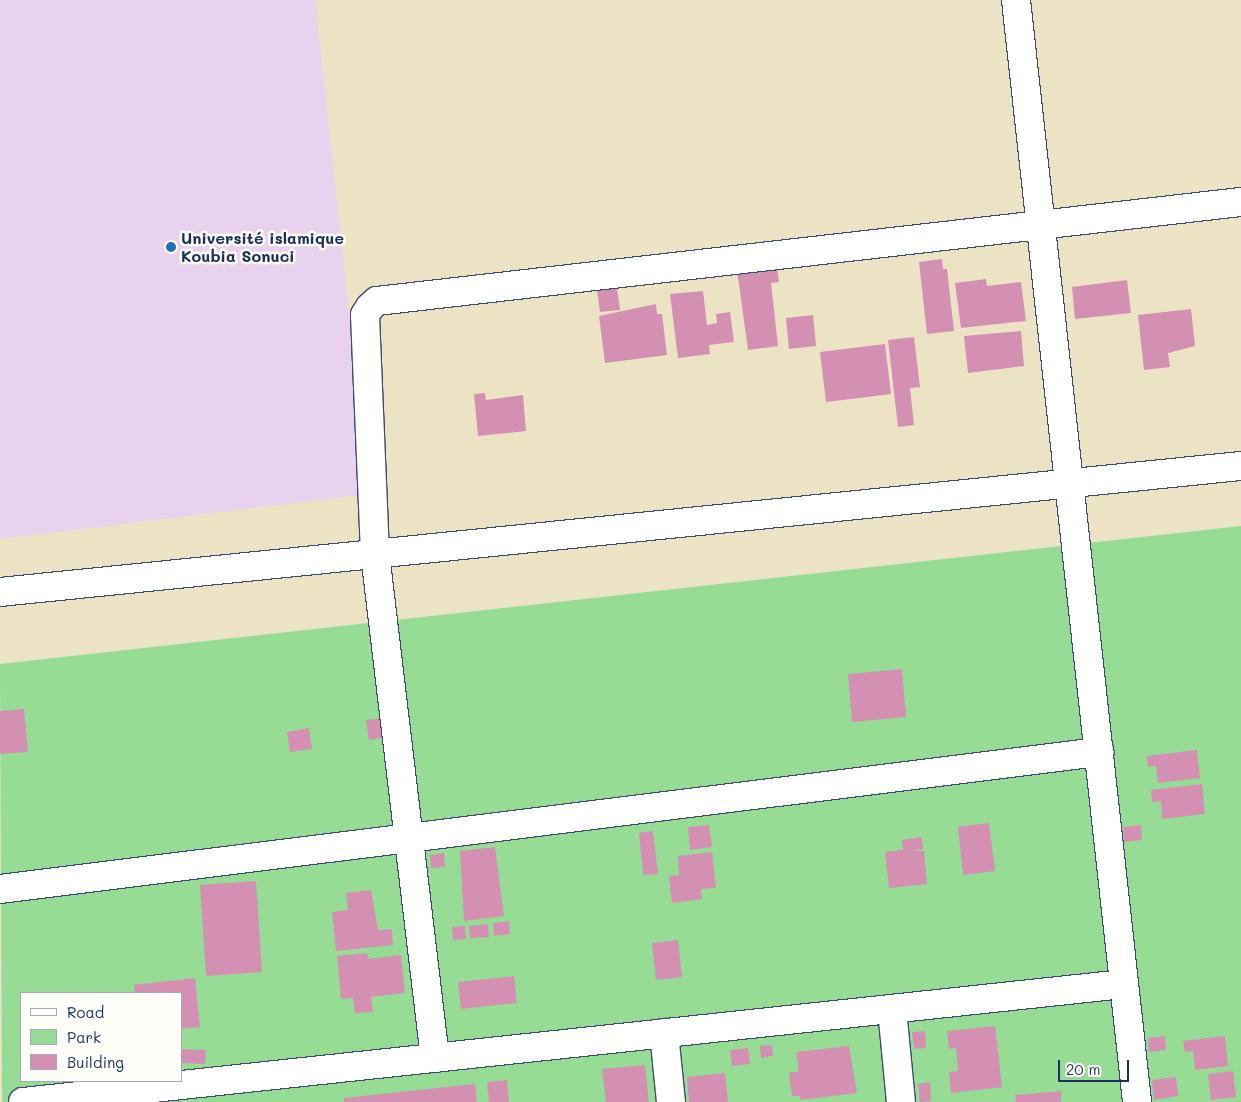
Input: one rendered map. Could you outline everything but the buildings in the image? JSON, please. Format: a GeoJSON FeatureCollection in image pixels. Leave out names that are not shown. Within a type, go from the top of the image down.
{"type":"FeatureCollection","features":[{"type":"Feature","properties":{"kind":"street"},"geometry":{"type":"LineString","coordinates":[[1016,0],[1071,483],[1136,1102]]}},
{"type":"Feature","properties":{"kind":"street"},"geometry":{"type":"LineString","coordinates":[[435,1058],[375,554],[365,315],[377,301],[1042,223],[1241,202]]}},
{"type":"Feature","properties":{"kind":"street"},"geometry":{"type":"LineString","coordinates":[[0,592],[1241,466]]}},
{"type":"Feature","properties":{"kind":"street"},"geometry":{"type":"LineString","coordinates":[[0,889],[1099,752]]}},
{"type":"Feature","properties":{"kind":"street"},"geometry":{"type":"LineString","coordinates":[[23,1102],[199,1093],[435,1058],[1124,984]]}},
{"type":"Feature","properties":{"kind":"street"},"geometry":{"type":"LineString","coordinates":[[892,1009],[901,1102]]}},
{"type":"Feature","properties":{"kind":"street"},"geometry":{"type":"LineString","coordinates":[[664,1033],[671,1102]]}},
{"type":"Feature","properties":{"kind":"shaded area","name":"Université islamique Koubia Sonuci"},"geometry":{"type":"Polygon","coordinates":[[[0,0],[315,0],[369,494],[0,539],[0,0]]]}},
{"type":"Feature","properties":{"kind":"green space"},"geometry":{"type":"Polygon","coordinates":[[[1241,526],[1241,1102],[2,1102],[0,664],[1241,526]]]}},
{"type":"Feature","properties":{"kind":"place","name":"Université islamique Koubia Sonuci"},"geometry":{"type":"Point","coordinates":[171,247]}}]}
